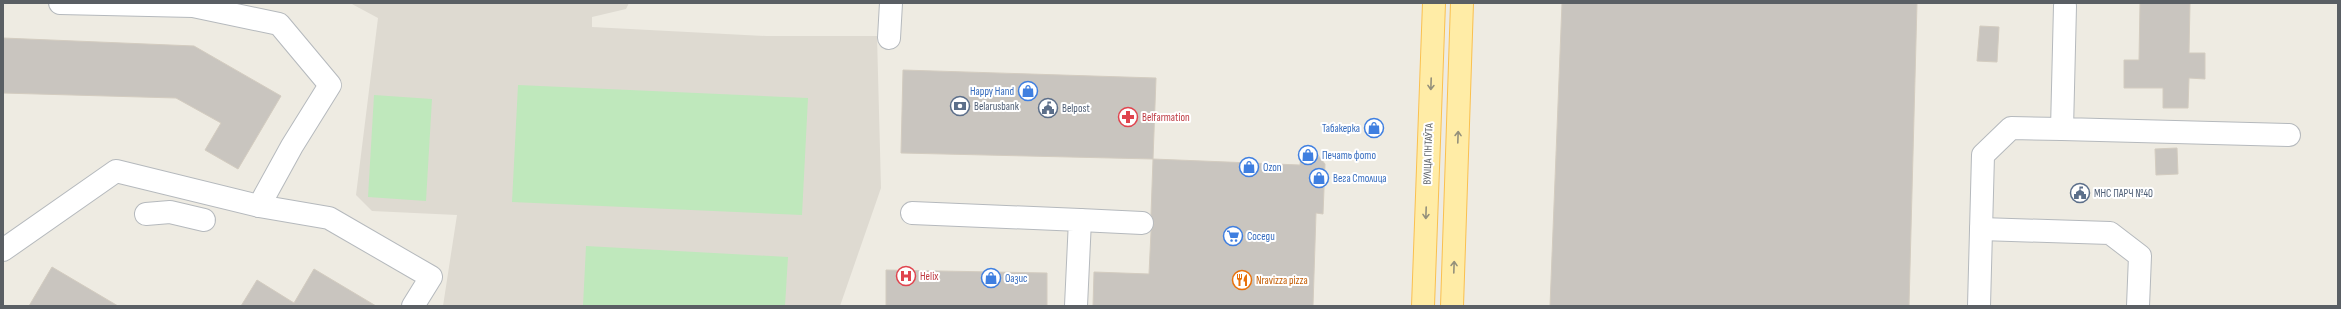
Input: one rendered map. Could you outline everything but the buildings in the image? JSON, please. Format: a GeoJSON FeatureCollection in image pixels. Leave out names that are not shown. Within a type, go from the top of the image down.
{"type":"FeatureCollection","features":[{"type":"Feature","properties":{"kind":"main road","name":"ВУЛІЦА ГІНТАЎТА"},"geometry":{"type":"LineString","coordinates":[[1423,306],[1434,3]]}},
{"type":"Feature","properties":{"kind":"main road"},"geometry":{"type":"LineString","coordinates":[[1452,306],[1462,3]]}},
{"type":"Feature","properties":{"kind":"lane"},"geometry":{"type":"LineString","coordinates":[[60,3],[193,6],[279,24],[330,85],[292,146],[259,206]]}},
{"type":"Feature","properties":{"kind":"lane"},"geometry":{"type":"LineString","coordinates":[[889,38],[891,3]]}},
{"type":"Feature","properties":{"kind":"lane"},"geometry":{"type":"LineString","coordinates":[[2062,129],[2065,6]]}},
{"type":"Feature","properties":{"kind":"lane"},"geometry":{"type":"LineString","coordinates":[[1979,306],[1983,155],[2011,128],[2289,135]]}},
{"type":"Feature","properties":{"kind":"lane"},"geometry":{"type":"LineString","coordinates":[[3,250],[116,171],[259,206],[329,218],[431,277],[413,306]]}},
{"type":"Feature","properties":{"kind":"lane"},"geometry":{"type":"LineString","coordinates":[[166,183],[170,212]]}},
{"type":"Feature","properties":{"kind":"lane"},"geometry":{"type":"LineString","coordinates":[[146,214],[170,212],[204,220]]}},
{"type":"Feature","properties":{"kind":"lane"},"geometry":{"type":"LineString","coordinates":[[912,213],[1142,223]]}},
{"type":"Feature","properties":{"kind":"lane"},"geometry":{"type":"LineString","coordinates":[[1076,306],[1080,220]]}},
{"type":"Feature","properties":{"kind":"lane"},"geometry":{"type":"LineString","coordinates":[[1981,229],[2110,233],[2140,256],[2138,306]]}},
{"type":"Feature","properties":{"kind":"shaded area"},"geometry":{"type":"Polygon","coordinates":[[[350,3],[629,3],[626,9],[592,17],[592,27],[766,36],[877,36],[881,188],[840,306],[443,306],[457,215],[372,211],[356,195],[378,18],[350,3]]]}},
{"type":"Feature","properties":{"kind":"green space"},"geometry":{"type":"Polygon","coordinates":[[[518,85],[808,98],[802,215],[512,202],[518,85]]]}},
{"type":"Feature","properties":{"kind":"green space"},"geometry":{"type":"Polygon","coordinates":[[[374,95],[432,99],[426,201],[368,197],[374,95]]]}},
{"type":"Feature","properties":{"kind":"green space"},"geometry":{"type":"Polygon","coordinates":[[[586,246],[788,257],[785,306],[583,306],[586,246]]]}},
{"type":"Feature","properties":{"kind":"place","name":"Happy Hand"},"geometry":{"type":"Point","coordinates":[1028,91]}},
{"type":"Feature","properties":{"kind":"place","name":"Belarusbank"},"geometry":{"type":"Point","coordinates":[960,106]}},
{"type":"Feature","properties":{"kind":"place","name":"Belpost"},"geometry":{"type":"Point","coordinates":[1048,108]}},
{"type":"Feature","properties":{"kind":"place","name":"Belfarmation"},"geometry":{"type":"Point","coordinates":[1128,117]}},
{"type":"Feature","properties":{"kind":"place","name":"Табакерка"},"geometry":{"type":"Point","coordinates":[1374,128]}},
{"type":"Feature","properties":{"kind":"place","name":"Печать фото"},"geometry":{"type":"Point","coordinates":[1308,155]}},
{"type":"Feature","properties":{"kind":"place","name":"Ozon"},"geometry":{"type":"Point","coordinates":[1249,167]}},
{"type":"Feature","properties":{"kind":"place","name":"Вега Столица"},"geometry":{"type":"Point","coordinates":[1319,178]}},
{"type":"Feature","properties":{"kind":"place","name":"МНС ПАРЧ №40"},"geometry":{"type":"Point","coordinates":[2080,193]}},
{"type":"Feature","properties":{"kind":"place","name":"Соседи"},"geometry":{"type":"Point","coordinates":[1233,236]}},
{"type":"Feature","properties":{"kind":"place","name":"Helix"},"geometry":{"type":"Point","coordinates":[906,276]}},
{"type":"Feature","properties":{"kind":"place","name":"Оазис"},"geometry":{"type":"Point","coordinates":[991,278]}},
{"type":"Feature","properties":{"kind":"place","name":"Nravizza pizza"},"geometry":{"type":"Point","coordinates":[1242,280]}}]}
